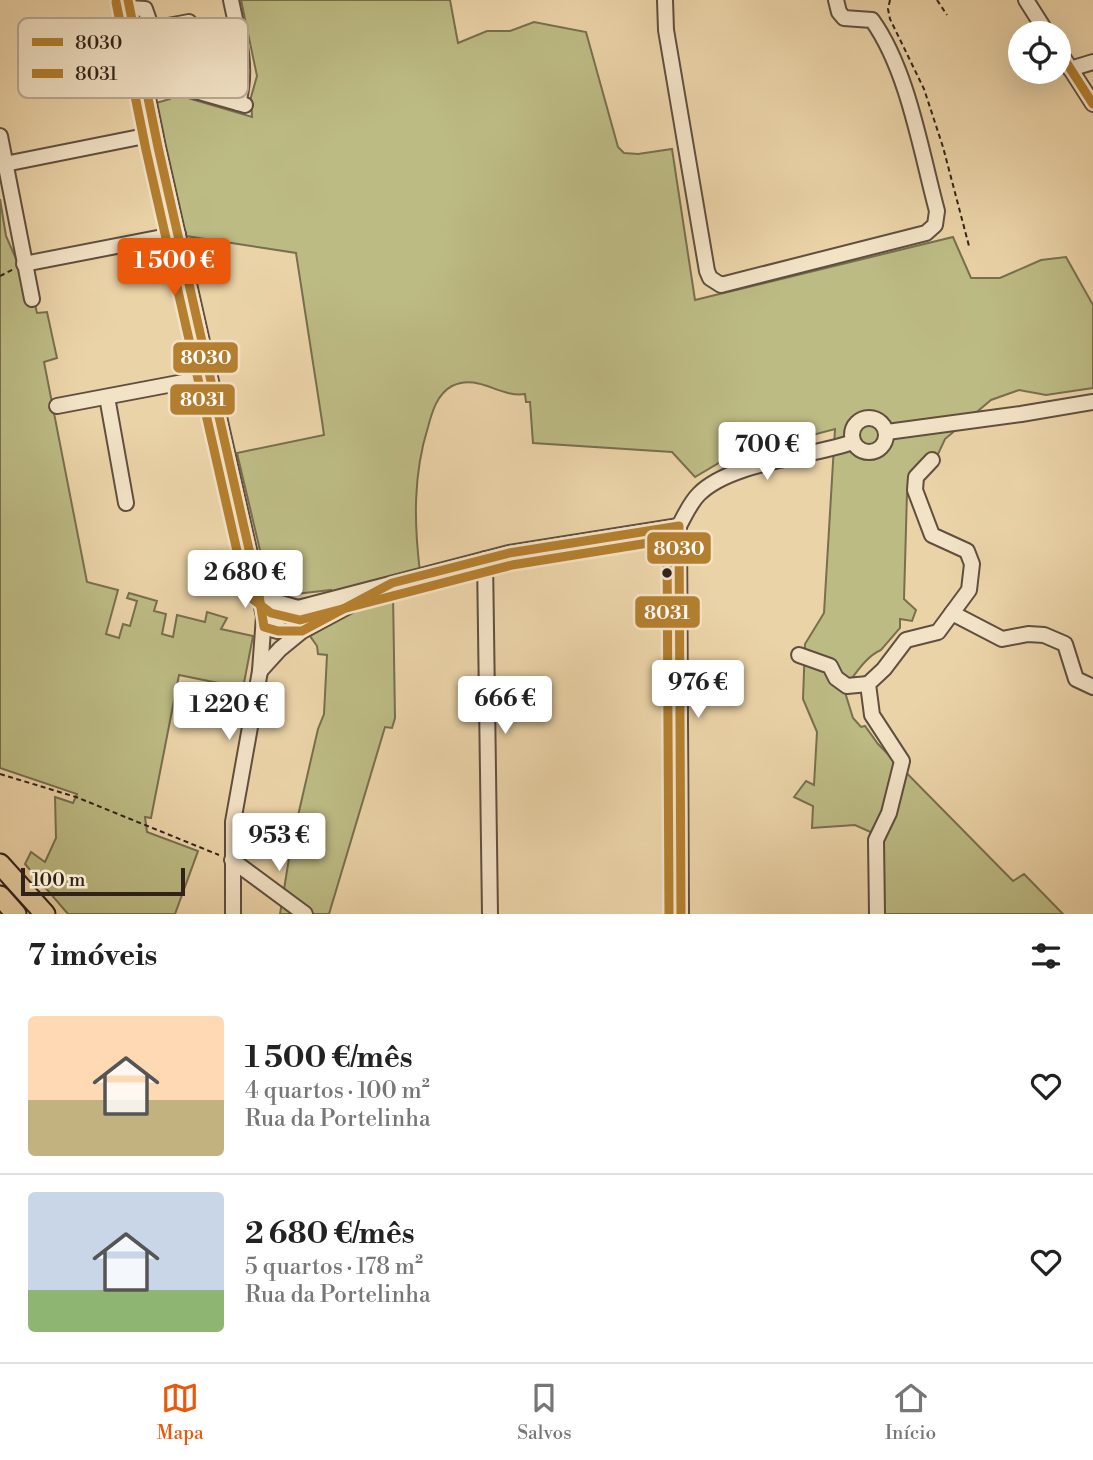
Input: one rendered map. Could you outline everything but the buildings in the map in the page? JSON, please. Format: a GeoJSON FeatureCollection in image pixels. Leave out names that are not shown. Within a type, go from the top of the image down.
{"type":"FeatureCollection","features":[{"type":"Feature","properties":{"kind":"highway"},"geometry":{"type":"LineString","coordinates":[[0,864],[45,914]]}},
{"type":"Feature","properties":{"kind":"highway"},"geometry":{"type":"LineString","coordinates":[[0,896],[16,914]]}},
{"type":"Feature","properties":{"kind":"street"},"geometry":{"type":"LineString","coordinates":[[232,0],[235,18]]}},
{"type":"Feature","properties":{"kind":"street"},"geometry":{"type":"LineString","coordinates":[[664,0],[666,30],[707,271],[716,282],[725,285],[926,233],[935,225],[937,211],[904,85],[872,20],[844,18],[839,12],[836,0]]}},
{"type":"Feature","properties":{"kind":"street"},"geometry":{"type":"LineString","coordinates":[[1026,0],[1039,21]]}},
{"type":"Feature","properties":{"kind":"street"},"geometry":{"type":"LineString","coordinates":[[129,4],[145,9],[148,18]]}},
{"type":"Feature","properties":{"kind":"street"},"geometry":{"type":"LineString","coordinates":[[1071,69],[1093,62]]}},
{"type":"Feature","properties":{"kind":"street"},"geometry":{"type":"LineString","coordinates":[[1071,71],[1093,104]]}},
{"type":"Feature","properties":{"kind":"street"},"geometry":{"type":"LineString","coordinates":[[148,98],[258,589],[264,627],[260,671],[233,822],[233,914]]}},
{"type":"Feature","properties":{"kind":"street"},"geometry":{"type":"LineString","coordinates":[[221,98],[242,104],[242,98]]}},
{"type":"Feature","properties":{"kind":"street"},"geometry":{"type":"LineString","coordinates":[[5,164],[155,134]]}},
{"type":"Feature","properties":{"kind":"street"},"geometry":{"type":"LineString","coordinates":[[0,136],[32,299]]}},
{"type":"Feature","properties":{"kind":"street"},"geometry":{"type":"LineString","coordinates":[[24,264],[178,233]]}},
{"type":"Feature","properties":{"kind":"street"},"geometry":{"type":"LineString","coordinates":[[57,406],[210,377]]}},
{"type":"Feature","properties":{"kind":"street"},"geometry":{"type":"LineString","coordinates":[[107,397],[126,503]]}},
{"type":"Feature","properties":{"kind":"street"},"geometry":{"type":"LineString","coordinates":[[887,432],[1093,402]]}},
{"type":"Feature","properties":{"kind":"street"},"geometry":{"type":"LineString","coordinates":[[864,418],[881,422],[887,432],[885,443],[872,453],[860,450],[853,442],[855,425],[864,418]]}},
{"type":"Feature","properties":{"kind":"street"},"geometry":{"type":"LineString","coordinates":[[681,914],[679,526],[699,494],[710,485],[736,472],[853,442]]}},
{"type":"Feature","properties":{"kind":"street"},"geometry":{"type":"LineString","coordinates":[[799,655],[830,666],[836,678],[847,686],[868,684],[884,669],[906,640],[938,632],[969,590],[972,564],[967,551],[933,535],[915,490],[916,477],[933,460]]}},
{"type":"Feature","properties":{"kind":"street"},"geometry":{"type":"LineString","coordinates":[[264,627],[298,608],[485,559],[537,548],[679,526]]}},
{"type":"Feature","properties":{"kind":"street"},"geometry":{"type":"LineString","coordinates":[[485,559],[491,914]]}},
{"type":"Feature","properties":{"kind":"street"},"geometry":{"type":"LineString","coordinates":[[260,671],[280,649],[302,631],[392,583]]}},
{"type":"Feature","properties":{"kind":"street"},"geometry":{"type":"LineString","coordinates":[[258,589],[277,602],[298,608]]}},
{"type":"Feature","properties":{"kind":"street"},"geometry":{"type":"LineString","coordinates":[[952,614],[1002,639],[1028,634],[1044,635],[1065,644],[1076,679],[1093,687]]}},
{"type":"Feature","properties":{"kind":"street"},"geometry":{"type":"LineString","coordinates":[[264,627],[278,631],[302,631]]}},
{"type":"Feature","properties":{"kind":"street"},"geometry":{"type":"LineString","coordinates":[[868,684],[872,715],[902,761],[889,813],[876,840],[877,914]]}},
{"type":"Feature","properties":{"kind":"street"},"geometry":{"type":"LineString","coordinates":[[232,860],[305,914]]}},
{"type":"Feature","properties":{"kind":"path"},"geometry":{"type":"LineString","coordinates":[[890,0],[890,19],[924,89],[943,147],[969,246]]}},
{"type":"Feature","properties":{"kind":"path"},"geometry":{"type":"LineString","coordinates":[[937,0],[947,15]]}},
{"type":"Feature","properties":{"kind":"path"},"geometry":{"type":"LineString","coordinates":[[0,774],[76,797],[232,860]]}},
{"type":"Feature","properties":{"kind":"shaded area"},"geometry":{"type":"Polygon","coordinates":[[[241,0],[450,0],[458,43],[487,31],[510,31],[534,22],[586,32],[618,147],[624,153],[638,154],[672,149],[695,300],[953,237],[971,278],[1000,278],[1041,260],[1066,257],[1093,305],[1093,388],[1046,395],[1019,390],[991,400],[945,439],[933,465],[910,486],[907,493],[904,599],[916,610],[912,621],[900,619],[900,628],[881,650],[865,662],[844,689],[853,718],[861,727],[865,726],[878,744],[1013,881],[1024,874],[1063,914],[882,914],[875,834],[855,825],[812,828],[813,806],[794,797],[806,781],[814,785],[817,732],[803,699],[805,644],[824,613],[835,429],[729,457],[695,477],[672,452],[533,443],[530,402],[526,402],[525,394],[507,393],[471,382],[452,386],[442,394],[433,410],[423,445],[416,499],[420,572],[386,579],[386,595],[393,593],[395,718],[392,728],[385,727],[329,914],[280,914],[291,846],[318,729],[324,714],[327,655],[318,654],[317,646],[310,636],[329,625],[331,590],[287,595],[268,584],[237,453],[324,435],[322,421],[296,253],[186,236],[165,154],[156,103],[170,98],[188,98],[252,117],[251,97],[257,76],[248,33],[248,18],[245,18],[241,0]]]}},
{"type":"Feature","properties":{"kind":"shaded area"},"geometry":{"type":"Polygon","coordinates":[[[0,199],[6,236],[37,313],[47,312],[57,358],[44,362],[87,582],[118,590],[106,634],[119,638],[123,624],[130,626],[137,601],[127,598],[129,593],[157,601],[154,611],[166,614],[162,634],[173,637],[177,615],[205,622],[207,612],[227,618],[221,629],[253,636],[243,688],[179,675],[151,818],[145,817],[147,832],[198,851],[175,914],[68,914],[25,864],[31,852],[45,862],[56,838],[55,797],[73,803],[77,794],[0,768],[0,199]]]}},
{"type":"Feature","properties":{"kind":"transit line","name":"8030"},"geometry":{"type":"LineString","coordinates":[[128,0],[132,18]]}},
{"type":"Feature","properties":{"kind":"transit line","name":"8031"},"geometry":{"type":"LineString","coordinates":[[116,2],[119,18]]}},
{"type":"Feature","properties":{"kind":"transit line","name":"8030"},"geometry":{"type":"LineString","coordinates":[[1071,70],[1093,104]]}},
{"type":"Feature","properties":{"kind":"transit line","name":"8031"},"geometry":{"type":"LineString","coordinates":[[135,98],[247,595],[271,613],[300,620],[512,565],[667,540],[669,914]]}},
{"type":"Feature","properties":{"kind":"transit line","name":"8030"},"geometry":{"type":"LineString","coordinates":[[148,98],[258,589],[264,627],[278,631],[302,631],[392,583],[509,553],[679,526],[681,914]]}}]}
